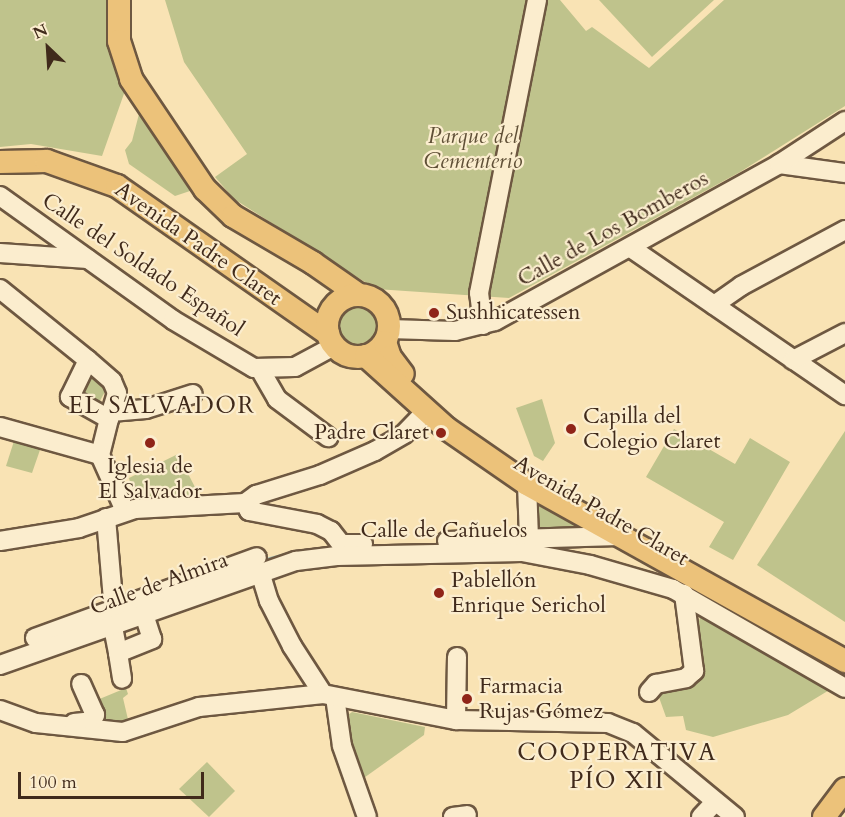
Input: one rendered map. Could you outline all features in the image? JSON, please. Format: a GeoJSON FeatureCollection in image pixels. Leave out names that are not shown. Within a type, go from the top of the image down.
{"type":"FeatureCollection","features":[{"type":"Feature","properties":{"kind":"main road"},"geometry":{"type":"LineString","coordinates":[[119,0],[119,41],[131,79],[205,189],[233,216],[313,263],[342,298],[382,306],[387,336],[366,356],[350,357],[331,340],[342,298]]}},
{"type":"Feature","properties":{"kind":"main road","name":"Avenida Padre Claret"},"geometry":{"type":"LineString","coordinates":[[0,162],[47,161],[117,186],[292,309],[331,340]]}},
{"type":"Feature","properties":{"kind":"main road","name":"Avenida Padre Claret"},"geometry":{"type":"LineString","coordinates":[[292,309],[314,315],[342,298]]}},
{"type":"Feature","properties":{"kind":"main road","name":"Avenida Padre Claret"},"geometry":{"type":"LineString","coordinates":[[387,336],[390,357],[408,379],[519,466],[845,647]]}},
{"type":"Feature","properties":{"kind":"main road","name":"Avenida Padre Claret"},"geometry":{"type":"LineString","coordinates":[[366,356],[382,366],[426,411],[527,484],[845,661]]}},
{"type":"Feature","properties":{"kind":"main road"},"geometry":{"type":"LineString","coordinates":[[824,817],[845,789]]}},
{"type":"Feature","properties":{"kind":"street"},"geometry":{"type":"LineString","coordinates":[[483,326],[480,292],[537,0]]}},
{"type":"Feature","properties":{"kind":"street","name":"Calle de Los Bomberos"},"geometry":{"type":"LineString","coordinates":[[387,336],[483,326],[631,248],[779,164],[845,121]]}},
{"type":"Feature","properties":{"kind":"street"},"geometry":{"type":"LineString","coordinates":[[779,164],[845,173]]}},
{"type":"Feature","properties":{"kind":"street","name":"Calle del Soldado Español"},"geometry":{"type":"LineString","coordinates":[[0,196],[173,320],[261,370]]}},
{"type":"Feature","properties":{"kind":"street"},"geometry":{"type":"LineString","coordinates":[[714,305],[741,286],[845,230]]}},
{"type":"Feature","properties":{"kind":"street"},"geometry":{"type":"LineString","coordinates":[[631,248],[845,395]]}},
{"type":"Feature","properties":{"kind":"street"},"geometry":{"type":"LineString","coordinates":[[0,253],[88,259]]}},
{"type":"Feature","properties":{"kind":"street"},"geometry":{"type":"LineString","coordinates":[[0,288],[88,360],[116,388],[100,455],[124,511]]}},
{"type":"Feature","properties":{"kind":"street"},"geometry":{"type":"LineString","coordinates":[[793,360],[845,333]]}},
{"type":"Feature","properties":{"kind":"street"},"geometry":{"type":"LineString","coordinates":[[328,437],[277,399],[261,370],[302,366],[331,340]]}},
{"type":"Feature","properties":{"kind":"street"},"geometry":{"type":"LineString","coordinates":[[88,360],[70,398],[110,415],[146,409],[193,394]]}},
{"type":"Feature","properties":{"kind":"street"},"geometry":{"type":"LineString","coordinates":[[5,537],[52,533],[106,519],[124,511],[245,503],[256,495],[330,471],[375,451],[404,434],[426,411]]}},
{"type":"Feature","properties":{"kind":"street"},"geometry":{"type":"LineString","coordinates":[[0,427],[100,455]]}},
{"type":"Feature","properties":{"kind":"street","name":"Avenida Padre Claret"},"geometry":{"type":"LineString","coordinates":[[527,484],[530,539]]}},
{"type":"Feature","properties":{"kind":"street","name":"Calle de Cañuelos"},"geometry":{"type":"LineString","coordinates":[[245,503],[249,511],[316,524],[331,531],[341,544],[619,536]]}},
{"type":"Feature","properties":{"kind":"street"},"geometry":{"type":"LineString","coordinates":[[106,519],[113,620],[122,679]]}},
{"type":"Feature","properties":{"kind":"street","name":"Calle de Cañuelos"},"geometry":{"type":"LineString","coordinates":[[337,556],[530,553],[650,580],[684,594],[845,688]]}},
{"type":"Feature","properties":{"kind":"street","name":"Calle de Almira"},"geometry":{"type":"LineString","coordinates":[[0,665],[259,565],[337,556]]}},
{"type":"Feature","properties":{"kind":"street"},"geometry":{"type":"LineString","coordinates":[[259,565],[269,602],[291,646],[329,696],[345,759],[367,817]]}},
{"type":"Feature","properties":{"kind":"street","name":"Calle de Almira"},"geometry":{"type":"LineString","coordinates":[[35,638],[144,615],[259,565]]}},
{"type":"Feature","properties":{"kind":"street"},"geometry":{"type":"LineString","coordinates":[[649,692],[656,684],[686,678],[694,671],[684,594]]}},
{"type":"Feature","properties":{"kind":"street"},"geometry":{"type":"LineString","coordinates":[[118,653],[152,639],[144,615]]}},
{"type":"Feature","properties":{"kind":"street"},"geometry":{"type":"LineString","coordinates":[[456,657],[456,720]]}},
{"type":"Feature","properties":{"kind":"street"},"geometry":{"type":"LineString","coordinates":[[57,726],[93,720],[93,710],[81,684]]}},
{"type":"Feature","properties":{"kind":"street"},"geometry":{"type":"LineString","coordinates":[[0,710],[28,721],[123,732],[199,707],[329,696],[456,720],[617,724],[640,738],[735,817]]}},
{"type":"Feature","properties":{"kind":"street"},"geometry":{"type":"LineString","coordinates":[[701,817],[715,802]]}},
{"type":"Feature","properties":{"kind":"green space"},"geometry":{"type":"Polygon","coordinates":[[[0,0],[110,0],[109,36],[126,88],[102,156],[31,144],[0,147],[0,0]]]}},
{"type":"Feature","properties":{"kind":"green space","name":"Parque del Cementerio"},"geometry":{"type":"Polygon","coordinates":[[[165,0],[560,0],[586,31],[592,27],[649,68],[724,0],[845,0],[845,106],[740,172],[509,298],[376,289],[234,199],[215,177],[247,154],[184,62],[165,0]]]}},
{"type":"Feature","properties":{"kind":"green space"},"geometry":{"type":"Polygon","coordinates":[[[599,0],[714,0],[652,57],[599,0]]]}},
{"type":"Feature","properties":{"kind":"green space"},"geometry":{"type":"Polygon","coordinates":[[[139,114],[193,190],[175,196],[129,164],[125,150],[132,141],[139,114]]]}},
{"type":"Feature","properties":{"kind":"green space"},"geometry":{"type":"Polygon","coordinates":[[[353,302],[363,302],[378,312],[382,326],[378,340],[372,346],[363,350],[353,350],[338,340],[334,331],[334,321],[344,306],[353,302]]]}},
{"type":"Feature","properties":{"kind":"green space"},"geometry":{"type":"Polygon","coordinates":[[[86,371],[108,386],[95,410],[74,400],[86,371]]]}},
{"type":"Feature","properties":{"kind":"green space"},"geometry":{"type":"Polygon","coordinates":[[[542,399],[555,443],[543,461],[534,456],[516,408],[542,399]]]}},
{"type":"Feature","properties":{"kind":"green space"},"geometry":{"type":"Polygon","coordinates":[[[674,429],[735,464],[750,438],[790,462],[733,560],[709,547],[724,522],[646,477],[674,429]]]}},
{"type":"Feature","properties":{"kind":"green space"},"geometry":{"type":"Polygon","coordinates":[[[845,431],[845,622],[757,565],[845,431]]]}},
{"type":"Feature","properties":{"kind":"green space"},"geometry":{"type":"Polygon","coordinates":[[[15,438],[41,447],[32,473],[6,466],[15,438]]]}},
{"type":"Feature","properties":{"kind":"green space"},"geometry":{"type":"Polygon","coordinates":[[[178,454],[199,495],[134,499],[129,478],[178,454]]]}},
{"type":"Feature","properties":{"kind":"green space"},"geometry":{"type":"Polygon","coordinates":[[[535,500],[590,528],[538,532],[535,500]]]}},
{"type":"Feature","properties":{"kind":"green space"},"geometry":{"type":"Polygon","coordinates":[[[701,613],[831,689],[788,715],[713,737],[686,730],[683,716],[666,717],[656,689],[684,686],[701,613]]]}},
{"type":"Feature","properties":{"kind":"green space"},"geometry":{"type":"Polygon","coordinates":[[[126,688],[128,694],[123,698],[130,728],[88,725],[85,705],[126,688]]]}},
{"type":"Feature","properties":{"kind":"green space"},"geometry":{"type":"Polygon","coordinates":[[[352,712],[425,727],[424,735],[361,780],[344,718],[352,712]]]}},
{"type":"Feature","properties":{"kind":"green space"},"geometry":{"type":"Polygon","coordinates":[[[207,762],[235,791],[209,817],[179,789],[207,762]]]}},
{"type":"Feature","properties":{"kind":"waterway"},"geometry":{"type":"LineString","coordinates":[[263,561],[290,554]]}},
{"type":"Feature","properties":{"kind":"waterway"},"geometry":{"type":"LineString","coordinates":[[631,568],[667,579]]}},
{"type":"Feature","properties":{"kind":"waterway"},"geometry":{"type":"LineString","coordinates":[[748,622],[845,674]]}},
{"type":"Feature","properties":{"kind":"place","name":"Sushhicatessen"},"geometry":{"type":"Point","coordinates":[434,313]}},
{"type":"Feature","properties":{"kind":"place","name":"Capilla del Colegio Claret"},"geometry":{"type":"Point","coordinates":[571,429]}},
{"type":"Feature","properties":{"kind":"place","name":"Padre Claret"},"geometry":{"type":"Point","coordinates":[441,433]}},
{"type":"Feature","properties":{"kind":"place","name":"Iglesia de El Salvador"},"geometry":{"type":"Point","coordinates":[150,443]}},
{"type":"Feature","properties":{"kind":"place","name":"Pablellón Enrique Serichol"},"geometry":{"type":"Point","coordinates":[439,593]}},
{"type":"Feature","properties":{"kind":"place","name":"Farmacia Rujas Gómez"},"geometry":{"type":"Point","coordinates":[467,699]}},
{"type":"Feature","properties":{"kind":"district","name":"EL SALVADOR"},"geometry":{"type":"Point","coordinates":[162,406]}},
{"type":"Feature","properties":{"kind":"district","name":"COOPERATIVA PÍO XII"},"geometry":{"type":"Point","coordinates":[617,767]}}]}
